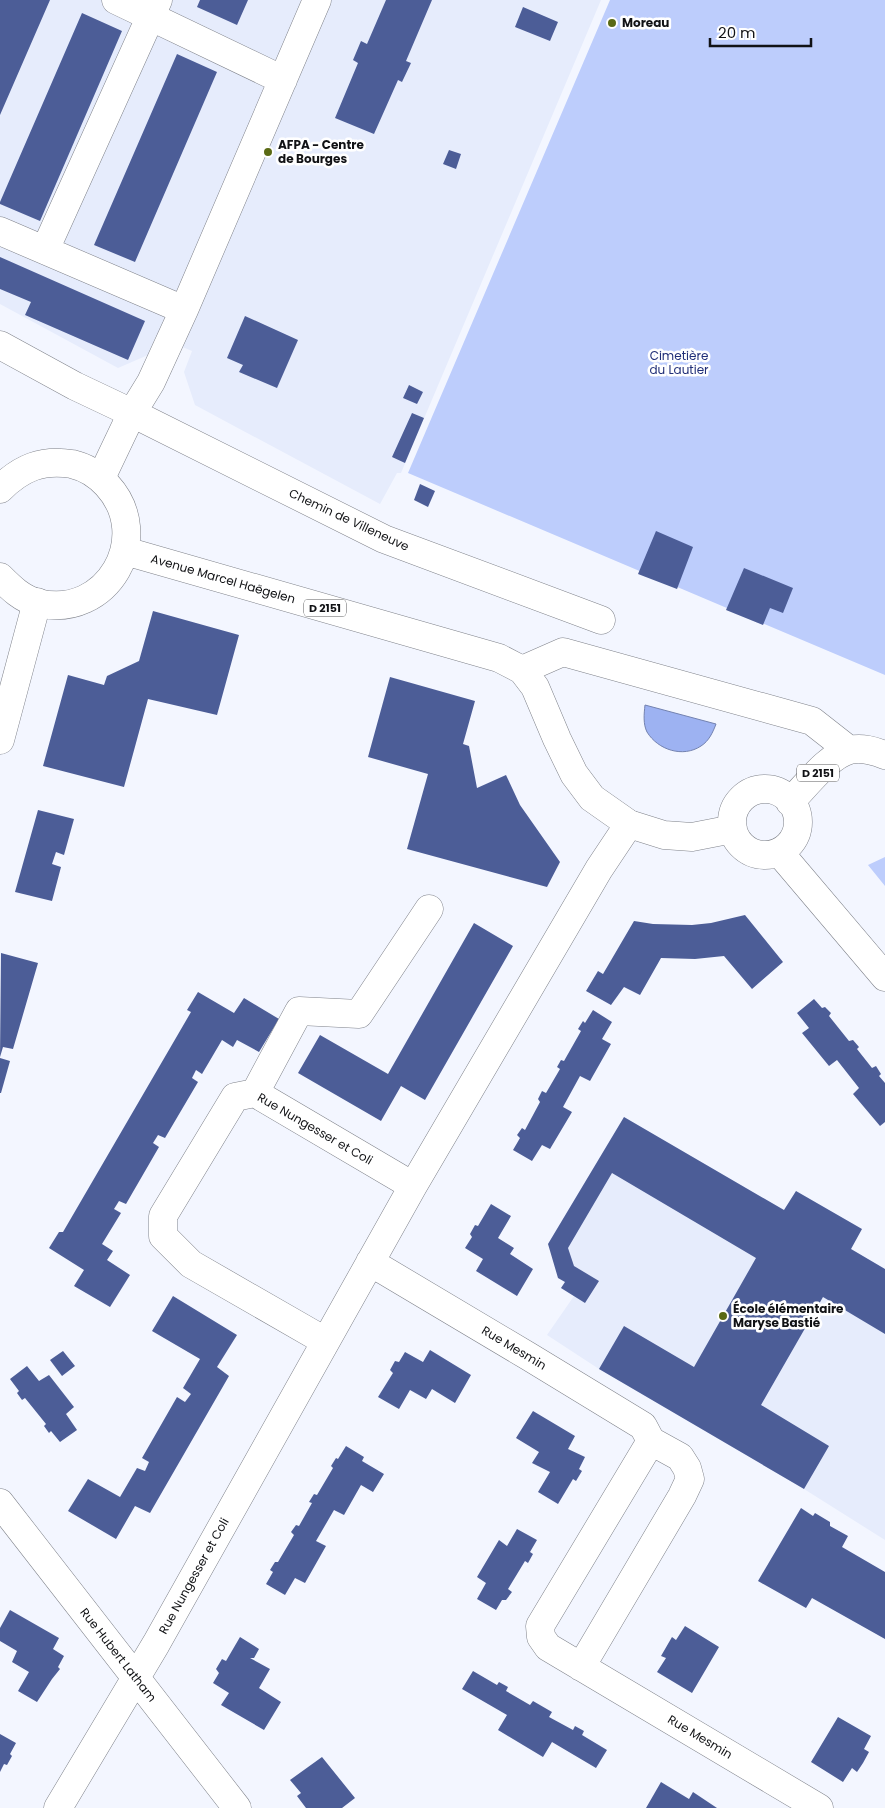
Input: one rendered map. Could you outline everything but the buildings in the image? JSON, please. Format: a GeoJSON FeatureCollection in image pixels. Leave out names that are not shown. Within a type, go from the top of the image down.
{"type":"FeatureCollection","features":[{"type":"Feature","properties":{"kind":"street"},"geometry":{"type":"LineString","coordinates":[[116,0],[154,8],[283,80]]}},
{"type":"Feature","properties":{"kind":"street"},"geometry":{"type":"LineString","coordinates":[[101,478],[132,413],[151,382],[184,310],[318,0]]}},
{"type":"Feature","properties":{"kind":"street"},"geometry":{"type":"LineString","coordinates":[[45,250],[154,8]]}},
{"type":"Feature","properties":{"kind":"street"},"geometry":{"type":"LineString","coordinates":[[0,231],[184,310]]}},
{"type":"Feature","properties":{"kind":"street","name":"Chemin de Villeneuve"},"geometry":{"type":"LineString","coordinates":[[0,344],[75,386],[384,539],[602,620]]}},
{"type":"Feature","properties":{"kind":"street"},"geometry":{"type":"LineString","coordinates":[[0,577],[16,592],[37,602],[59,605],[82,600],[102,588],[117,571],[125,551],[127,530],[123,511],[114,493],[101,478],[80,466],[57,462],[34,465],[4,480]]}},
{"type":"Feature","properties":{"kind":"street","name":"Avenue Marcel Haëgelen"},"geometry":{"type":"LineString","coordinates":[[125,551],[499,658],[522,670],[535,686],[574,774],[592,798],[629,824],[664,835],[692,836],[732,828]]}},
{"type":"Feature","properties":{"kind":"street"},"geometry":{"type":"LineString","coordinates":[[0,740],[37,602]]}},
{"type":"Feature","properties":{"kind":"street"},"geometry":{"type":"LineString","coordinates":[[522,670],[563,652],[812,721],[849,750]]}},
{"type":"Feature","properties":{"kind":"street","name":"D 2151"},"geometry":{"type":"LineString","coordinates":[[790,802],[829,763],[849,750],[867,749],[885,755]]}},
{"type":"Feature","properties":{"kind":"street"},"geometry":{"type":"LineString","coordinates":[[755,791],[774,791],[783,795],[790,802],[797,817],[796,833],[786,847],[779,852],[763,855],[747,850],[740,844],[732,828],[732,819],[739,802],[746,795],[755,791]]}},
{"type":"Feature","properties":{"kind":"street","name":"Rue Nungesser et Coli"},"geometry":{"type":"LineString","coordinates":[[58,1808],[156,1644],[413,1186],[599,869],[629,824]]}},
{"type":"Feature","properties":{"kind":"street"},"geometry":{"type":"LineString","coordinates":[[779,852],[885,977]]}},
{"type":"Feature","properties":{"kind":"street"},"geometry":{"type":"LineString","coordinates":[[255,1094],[299,1011],[358,1014],[429,909]]}},
{"type":"Feature","properties":{"kind":"street","name":"Rue Nungesser et Coli"},"geometry":{"type":"LineString","coordinates":[[325,1341],[191,1264],[163,1236],[163,1216],[235,1097],[255,1094],[413,1186]]}},
{"type":"Feature","properties":{"kind":"street","name":"Rue Mesmin"},"geometry":{"type":"LineString","coordinates":[[370,1262],[642,1426],[652,1441],[680,1457],[687,1468],[690,1479],[682,1496],[581,1667]]}},
{"type":"Feature","properties":{"kind":"street","name":"Rue Mesmin"},"geometry":{"type":"LineString","coordinates":[[652,1441],[540,1626],[541,1638],[548,1647],[819,1808]]}},
{"type":"Feature","properties":{"kind":"street","name":"Rue Hubert Latham"},"geometry":{"type":"LineString","coordinates":[[0,1503],[237,1808]]}},
{"type":"Feature","properties":{"kind":"shaded area","name":"AFPA - Centre de Bourges"},"geometry":{"type":"Polygon","coordinates":[[[0,0],[601,0],[401,473],[397,473],[380,504],[195,405],[184,372],[192,351],[156,336],[148,355],[118,368],[0,304],[0,0]]]}},
{"type":"Feature","properties":{"kind":"shaded area"},"geometry":{"type":"Polygon","coordinates":[[[645,705],[716,724],[708,739],[701,746],[687,751],[671,750],[664,748],[647,732],[644,722],[645,705]]]}},
{"type":"Feature","properties":{"kind":"shaded area","name":"École élémentaire Maryse Bastié"},"geometry":{"type":"Polygon","coordinates":[[[624,1117],[784,1210],[796,1191],[862,1229],[851,1249],[885,1269],[885,1540],[804,1489],[599,1369],[547,1335],[574,1296],[561,1288],[565,1282],[548,1244],[624,1117]]]}},
{"type":"Feature","properties":{"kind":"green space","name":"Cimetière du Lautier"},"geometry":{"type":"Polygon","coordinates":[[[610,0],[885,0],[885,675],[408,473],[610,0]]]}},
{"type":"Feature","properties":{"kind":"green space"},"geometry":{"type":"Polygon","coordinates":[[[885,857],[885,886],[868,865],[885,857]]]}},
{"type":"Feature","properties":{"kind":"place","name":"Moreau"},"geometry":{"type":"Point","coordinates":[612,23]}},
{"type":"Feature","properties":{"kind":"place","name":"AFPA - Centre de Bourges"},"geometry":{"type":"Point","coordinates":[268,152]}},
{"type":"Feature","properties":{"kind":"place","name":"École élémentaire Maryse Bastié"},"geometry":{"type":"Point","coordinates":[723,1316]}}]}
